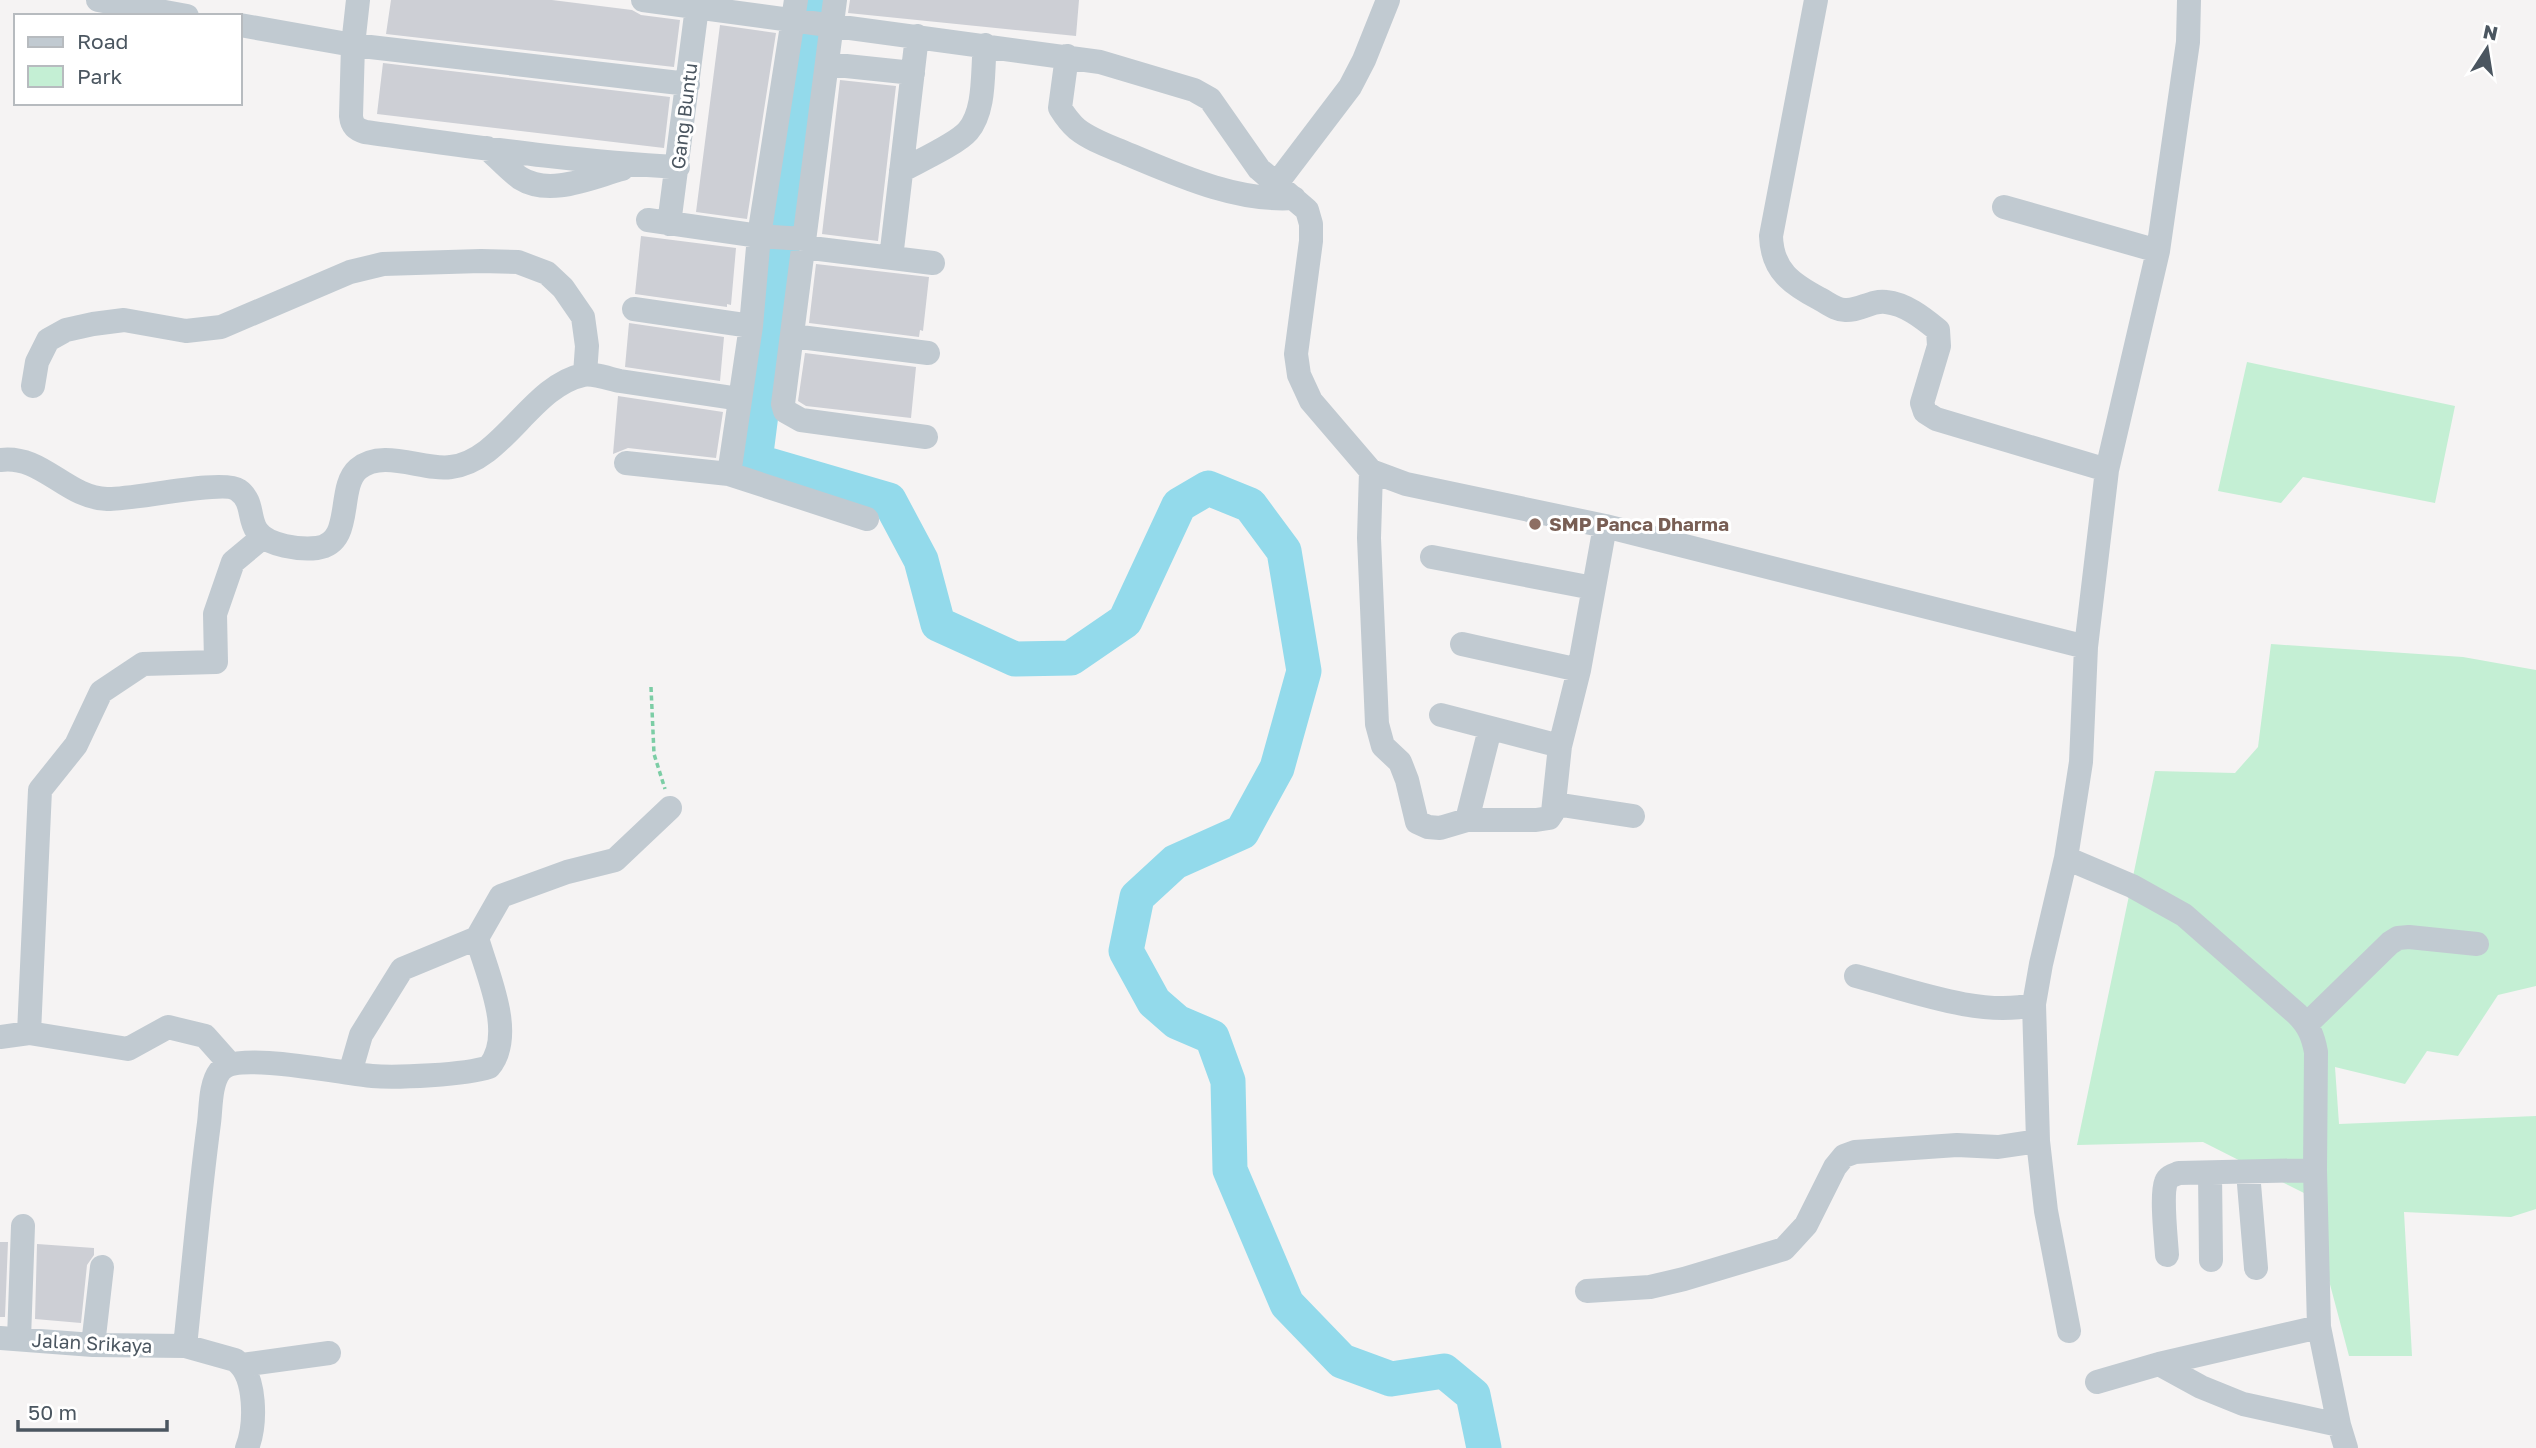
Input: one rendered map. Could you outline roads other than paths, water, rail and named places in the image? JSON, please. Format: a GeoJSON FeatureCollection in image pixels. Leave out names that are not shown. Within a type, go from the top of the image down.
{"type":"FeatureCollection","features":[{"type":"Feature","properties":{"kind":"street"},"geometry":{"type":"LineString","coordinates":[[97,0],[176,14]]}},
{"type":"Feature","properties":{"kind":"street"},"geometry":{"type":"LineString","coordinates":[[358,0],[353,45],[351,116],[357,129],[487,148],[519,178],[545,186],[562,185],[635,165],[678,167]]}},
{"type":"Feature","properties":{"kind":"street"},"geometry":{"type":"LineString","coordinates":[[643,0],[697,8],[795,11],[832,25],[1100,62],[1194,90],[1210,99],[1259,169],[1307,210],[1311,241],[1296,354],[1299,375],[1311,401],[1371,471],[1406,484],[1605,526],[2086,647]]}},
{"type":"Feature","properties":{"kind":"street"},"geometry":{"type":"LineString","coordinates":[[835,0],[783,404],[785,411],[801,420],[926,437]]}},
{"type":"Feature","properties":{"kind":"street"},"geometry":{"type":"LineString","coordinates":[[1067,56],[1060,108],[1077,129],[1092,139],[1164,170],[1213,186],[1262,197],[1286,190],[1350,87],[1388,0]]}},
{"type":"Feature","properties":{"kind":"street"},"geometry":{"type":"LineString","coordinates":[[1816,0],[1771,236],[1771,252],[1779,268],[1802,289],[1839,309],[1858,309],[1867,304],[1888,302],[1899,305],[1938,330],[1939,345],[1922,403],[1925,412],[1936,419],[2107,470]]}},
{"type":"Feature","properties":{"kind":"street"},"geometry":{"type":"LineString","coordinates":[[2068,1331],[2046,1211],[2038,1141],[2034,1004],[2040,964],[2066,858],[2081,762],[2086,647],[2107,470],[2158,251],[2188,42],[2189,0]]}},
{"type":"Feature","properties":{"kind":"street","name":"Gang Buntu"},"geometry":{"type":"LineString","coordinates":[[697,8],[678,167],[659,222],[766,237]]}},
{"type":"Feature","properties":{"kind":"street"},"geometry":{"type":"LineString","coordinates":[[729,474],[766,237],[795,11]]}},
{"type":"Feature","properties":{"kind":"street"},"geometry":{"type":"LineString","coordinates":[[242,25],[353,45],[688,84]]}},
{"type":"Feature","properties":{"kind":"street"},"geometry":{"type":"LineString","coordinates":[[891,258],[918,36]]}},
{"type":"Feature","properties":{"kind":"street"},"geometry":{"type":"LineString","coordinates":[[901,172],[966,133],[975,120],[979,107],[985,45]]}},
{"type":"Feature","properties":{"kind":"street"},"geometry":{"type":"LineString","coordinates":[[827,64],[913,73]]}},
{"type":"Feature","properties":{"kind":"street"},"geometry":{"type":"LineString","coordinates":[[2004,207],[2158,251]]}},
{"type":"Feature","properties":{"kind":"street"},"geometry":{"type":"LineString","coordinates":[[766,237],[933,263]]}},
{"type":"Feature","properties":{"kind":"street"},"geometry":{"type":"LineString","coordinates":[[33,386],[37,362],[48,340],[66,330],[124,320],[186,331],[221,327],[350,272],[383,264],[481,261],[518,262],[547,273],[563,288],[583,317],[587,346],[585,374]]}},
{"type":"Feature","properties":{"kind":"street"},"geometry":{"type":"LineString","coordinates":[[634,309],[751,326]]}},
{"type":"Feature","properties":{"kind":"street"},"geometry":{"type":"LineString","coordinates":[[792,335],[928,353]]}},
{"type":"Feature","properties":{"kind":"street"},"geometry":{"type":"LineString","coordinates":[[0,460],[28,463],[48,472],[73,491],[104,499],[230,486],[237,489],[252,508],[256,530],[263,537],[297,547],[321,547],[336,536],[341,527],[351,478],[358,469],[370,462],[383,460],[452,467],[465,463],[486,452],[556,385],[585,374],[740,399]]}},
{"type":"Feature","properties":{"kind":"street"},"geometry":{"type":"LineString","coordinates":[[626,463],[729,474],[867,519]]}},
{"type":"Feature","properties":{"kind":"street"},"geometry":{"type":"LineString","coordinates":[[1371,471],[1369,538],[1377,724],[1382,746],[1400,762],[1417,822],[1428,827],[1440,828],[1467,820],[1549,818],[1555,804],[1560,746],[1578,670],[1605,526]]}},
{"type":"Feature","properties":{"kind":"street"},"geometry":{"type":"LineString","coordinates":[[29,1033],[40,790],[76,745],[101,692],[143,664],[216,662],[215,614],[233,562],[263,537]]}},
{"type":"Feature","properties":{"kind":"street"},"geometry":{"type":"LineString","coordinates":[[1432,557],[1593,588]]}},
{"type":"Feature","properties":{"kind":"street"},"geometry":{"type":"LineString","coordinates":[[1462,644],[1578,670]]}},
{"type":"Feature","properties":{"kind":"street"},"geometry":{"type":"LineString","coordinates":[[1441,715],[1560,746]]}},
{"type":"Feature","properties":{"kind":"street"},"geometry":{"type":"LineString","coordinates":[[1467,820],[1490,729]]}},
{"type":"Feature","properties":{"kind":"street"},"geometry":{"type":"LineString","coordinates":[[1555,804],[1633,817]]}},
{"type":"Feature","properties":{"kind":"street"},"geometry":{"type":"LineString","coordinates":[[350,1073],[361,1035],[402,970],[477,938],[501,895],[615,860],[670,808]]}},
{"type":"Feature","properties":{"kind":"street"},"geometry":{"type":"LineString","coordinates":[[2066,858],[2132,886],[2184,915],[2307,1024],[2313,1035],[2316,1052],[2315,1170],[2319,1327],[2343,1437]]}},
{"type":"Feature","properties":{"kind":"street"},"geometry":{"type":"LineString","coordinates":[[185,1346],[215,1082],[220,1070],[229,1063],[272,1063],[374,1077],[459,1073],[489,1067],[497,1054],[501,1024],[477,938]]}},
{"type":"Feature","properties":{"kind":"street"},"geometry":{"type":"LineString","coordinates":[[2307,1024],[2398,938],[2477,944]]}},
{"type":"Feature","properties":{"kind":"street"},"geometry":{"type":"LineString","coordinates":[[1856,976],[1993,1009],[2018,1009],[2034,1004]]}},
{"type":"Feature","properties":{"kind":"street"},"geometry":{"type":"LineString","coordinates":[[0,1037],[29,1033],[128,1049],[169,1027],[205,1036],[229,1063]]}},
{"type":"Feature","properties":{"kind":"street"},"geometry":{"type":"LineString","coordinates":[[1587,1291],[1650,1287],[1784,1249],[1806,1225],[1835,1167],[1844,1156],[1855,1152],[1957,1145],[1998,1147],[2038,1141]]}},
{"type":"Feature","properties":{"kind":"street"},"geometry":{"type":"LineString","coordinates":[[2167,1255],[2166,1182],[2170,1177],[2179,1173],[2315,1170]]}},
{"type":"Feature","properties":{"kind":"street"},"geometry":{"type":"LineString","coordinates":[[2210,1172],[2211,1260]]}},
{"type":"Feature","properties":{"kind":"street"},"geometry":{"type":"LineString","coordinates":[[2248,1172],[2256,1268]]}},
{"type":"Feature","properties":{"kind":"street"},"geometry":{"type":"LineString","coordinates":[[9,1339],[23,1226]]}},
{"type":"Feature","properties":{"kind":"street"},"geometry":{"type":"LineString","coordinates":[[93,1345],[102,1267]]}},
{"type":"Feature","properties":{"kind":"street"},"geometry":{"type":"LineString","coordinates":[[2097,1382],[2159,1364],[2319,1327]]}},
{"type":"Feature","properties":{"kind":"street","name":"Jalan Srikaya"},"geometry":{"type":"LineString","coordinates":[[9,1339],[93,1345],[185,1346],[225,1356],[242,1365]]}},
{"type":"Feature","properties":{"kind":"street"},"geometry":{"type":"LineString","coordinates":[[247,1448],[252,1436],[251,1388],[249,1376],[242,1365],[328,1353]]}},
{"type":"Feature","properties":{"kind":"street"},"geometry":{"type":"LineString","coordinates":[[2159,1364],[2200,1387],[2343,1437]]}},
{"type":"Feature","properties":{"kind":"waterway"},"geometry":{"type":"LineString","coordinates":[[814,0],[755,461],[889,500],[921,560],[938,624],[1015,659],[1071,658],[1125,621],[1179,505],[1208,488],[1250,505],[1284,551],[1304,671],[1277,768],[1242,832],[1175,862],[1137,897],[1126,951],[1154,1002],[1177,1022],[1212,1037],[1228,1081],[1230,1170],[1287,1304],[1342,1361],[1391,1379],[1444,1371],[1473,1395],[1484,1448]]}},
{"type":"Feature","properties":{"kind":"place","name":"SMP Panca Dharma"},"geometry":{"type":"Point","coordinates":[1535,524]}}]}
